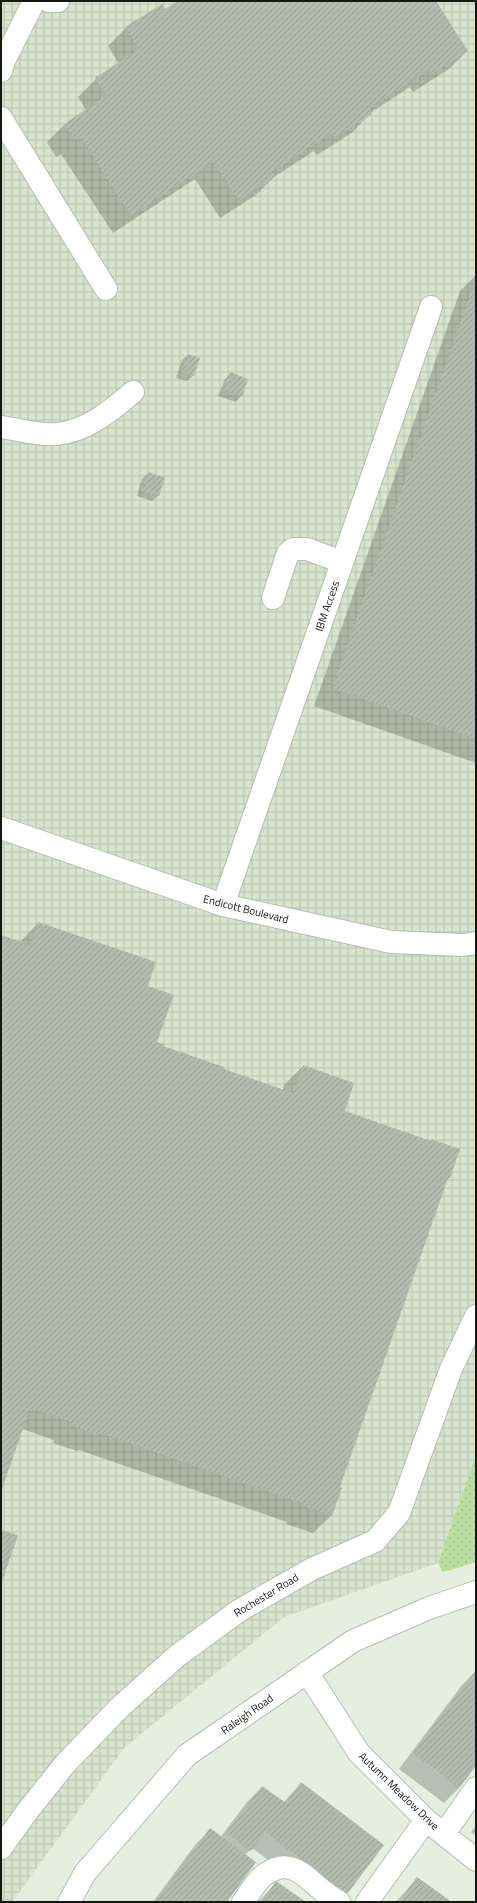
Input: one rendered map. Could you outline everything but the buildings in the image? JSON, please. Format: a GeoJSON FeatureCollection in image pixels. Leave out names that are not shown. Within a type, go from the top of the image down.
{"type":"FeatureCollection","features":[{"type":"Feature","properties":{"kind":"street"},"geometry":{"type":"LineString","coordinates":[[1,71],[4,61],[34,1]]}},
{"type":"Feature","properties":{"kind":"street"},"geometry":{"type":"LineString","coordinates":[[49,1],[58,1]]}},
{"type":"Feature","properties":{"kind":"street"},"geometry":{"type":"LineString","coordinates":[[1,118],[106,289]]}},
{"type":"Feature","properties":{"kind":"street","name":"IBM Access"},"geometry":{"type":"LineString","coordinates":[[223,905],[431,307]]}},
{"type":"Feature","properties":{"kind":"street"},"geometry":{"type":"LineString","coordinates":[[1,427],[55,434],[74,431],[110,411],[133,392]]}},
{"type":"Feature","properties":{"kind":"street"},"geometry":{"type":"LineString","coordinates":[[273,598],[288,554],[293,549],[307,549],[342,562]]}},
{"type":"Feature","properties":{"kind":"street","name":"Endicott Boulevard"},"geometry":{"type":"LineString","coordinates":[[1,828],[223,905],[391,942],[463,945],[476,943]]}},
{"type":"Feature","properties":{"kind":"street","name":"Rochester Road"},"geometry":{"type":"LineString","coordinates":[[1,1848],[26,1813],[65,1764],[119,1708],[177,1656],[240,1610],[312,1569],[375,1541],[399,1513],[451,1369],[476,1316]]}},
{"type":"Feature","properties":{"kind":"street","name":"Raleigh Road"},"geometry":{"type":"LineString","coordinates":[[69,1902],[85,1873],[187,1755],[353,1641],[428,1608],[476,1592]]}},
{"type":"Feature","properties":{"kind":"street","name":"Autumn Meadow Drive"},"geometry":{"type":"LineString","coordinates":[[307,1672],[359,1753],[426,1820],[476,1860]]}},
{"type":"Feature","properties":{"kind":"street"},"geometry":{"type":"LineString","coordinates":[[444,1834],[476,1788]]}},
{"type":"Feature","properties":{"kind":"street"},"geometry":{"type":"LineString","coordinates":[[367,1902],[426,1820]]}},
{"type":"Feature","properties":{"kind":"street"},"geometry":{"type":"LineString","coordinates":[[243,1902],[264,1875],[279,1868],[289,1867],[304,1874],[323,1891],[339,1902]]}},
{"type":"Feature","properties":{"kind":"shaded area"},"geometry":{"type":"Polygon","coordinates":[[[1,1],[476,1],[476,1455],[438,1563],[284,1617],[125,1747],[12,1902],[1,1902],[1,1]]]}},
{"type":"Feature","properties":{"kind":"green space"},"geometry":{"type":"Polygon","coordinates":[[[476,1455],[476,1562],[443,1572],[438,1563],[476,1455]]]}}]}
